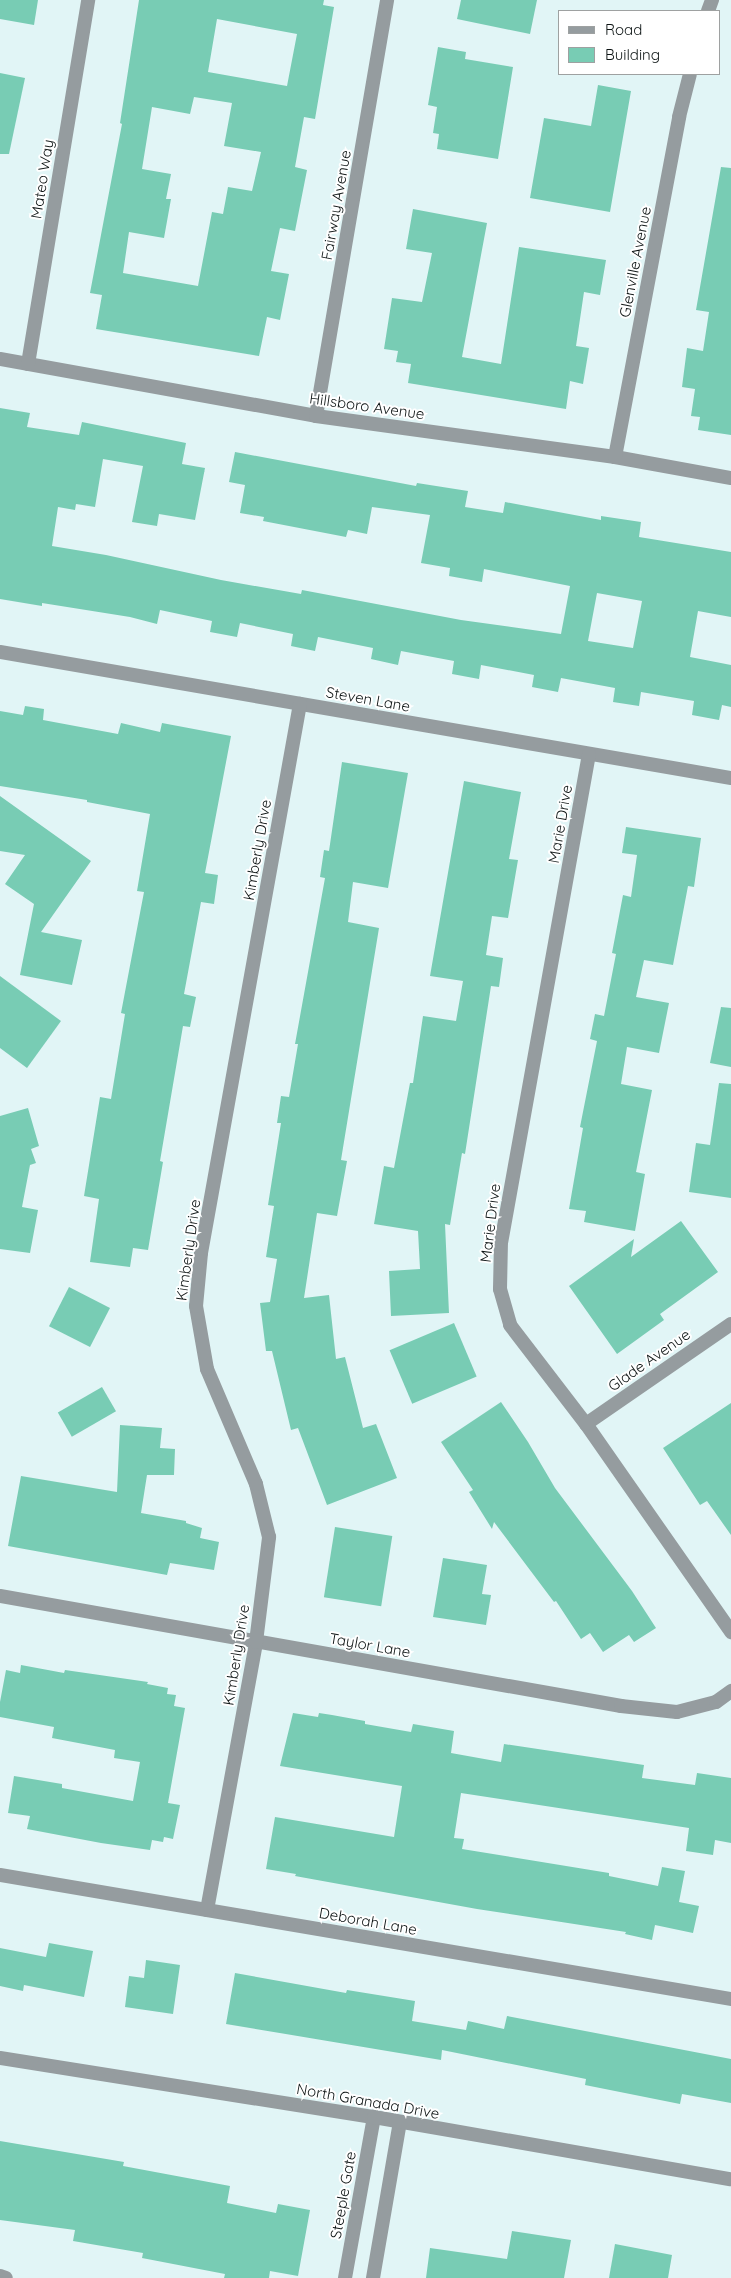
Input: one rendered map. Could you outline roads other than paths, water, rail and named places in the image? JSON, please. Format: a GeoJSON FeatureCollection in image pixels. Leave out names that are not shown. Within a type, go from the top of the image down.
{"type":"FeatureCollection","features":[{"type":"Feature","properties":{"kind":"street","name":"Mateo Way"},"geometry":{"type":"LineString","coordinates":[[28,364],[88,0]]}},
{"type":"Feature","properties":{"kind":"street","name":"Fairway Avenue"},"geometry":{"type":"LineString","coordinates":[[316,416],[387,0]]}},
{"type":"Feature","properties":{"kind":"street","name":"Glenville Avenue"},"geometry":{"type":"LineString","coordinates":[[615,457],[678,117],[690,75]]}},
{"type":"Feature","properties":{"kind":"street","name":"Hillsboro Avenue"},"geometry":{"type":"LineString","coordinates":[[0,359],[316,416],[615,457],[731,478]]}},
{"type":"Feature","properties":{"kind":"street","name":"Steven Lane"},"geometry":{"type":"LineString","coordinates":[[0,652],[731,778]]}},
{"type":"Feature","properties":{"kind":"street","name":"Kimberly Drive"},"geometry":{"type":"LineString","coordinates":[[207,1910],[256,1642],[269,1536],[256,1484],[206,1369],[196,1306],[201,1253],[300,704]]}},
{"type":"Feature","properties":{"kind":"street","name":"Marie Drive"},"geometry":{"type":"LineString","coordinates":[[589,754],[501,1241],[500,1289],[510,1324],[586,1424],[731,1632]]}},
{"type":"Feature","properties":{"kind":"street","name":"Glade Avenue"},"geometry":{"type":"LineString","coordinates":[[586,1424],[731,1324]]}},
{"type":"Feature","properties":{"kind":"street","name":"Taylor Lane"},"geometry":{"type":"LineString","coordinates":[[0,1596],[640,1708],[677,1712],[716,1702],[731,1691]]}},
{"type":"Feature","properties":{"kind":"street","name":"Deborah Lane"},"geometry":{"type":"LineString","coordinates":[[0,1876],[731,1999]]}},
{"type":"Feature","properties":{"kind":"street","name":"North Granada Drive"},"geometry":{"type":"LineString","coordinates":[[0,2058],[374,2117],[731,2179]]}},
{"type":"Feature","properties":{"kind":"street","name":"Steeple Gate"},"geometry":{"type":"LineString","coordinates":[[345,2278],[374,2117]]}},
{"type":"Feature","properties":{"kind":"street"},"geometry":{"type":"LineString","coordinates":[[373,2278],[400,2122]]}},
{"type":"Feature","properties":{"kind":"street"},"geometry":{"type":"LineString","coordinates":[[0,2276],[6,2278]]}}]}
